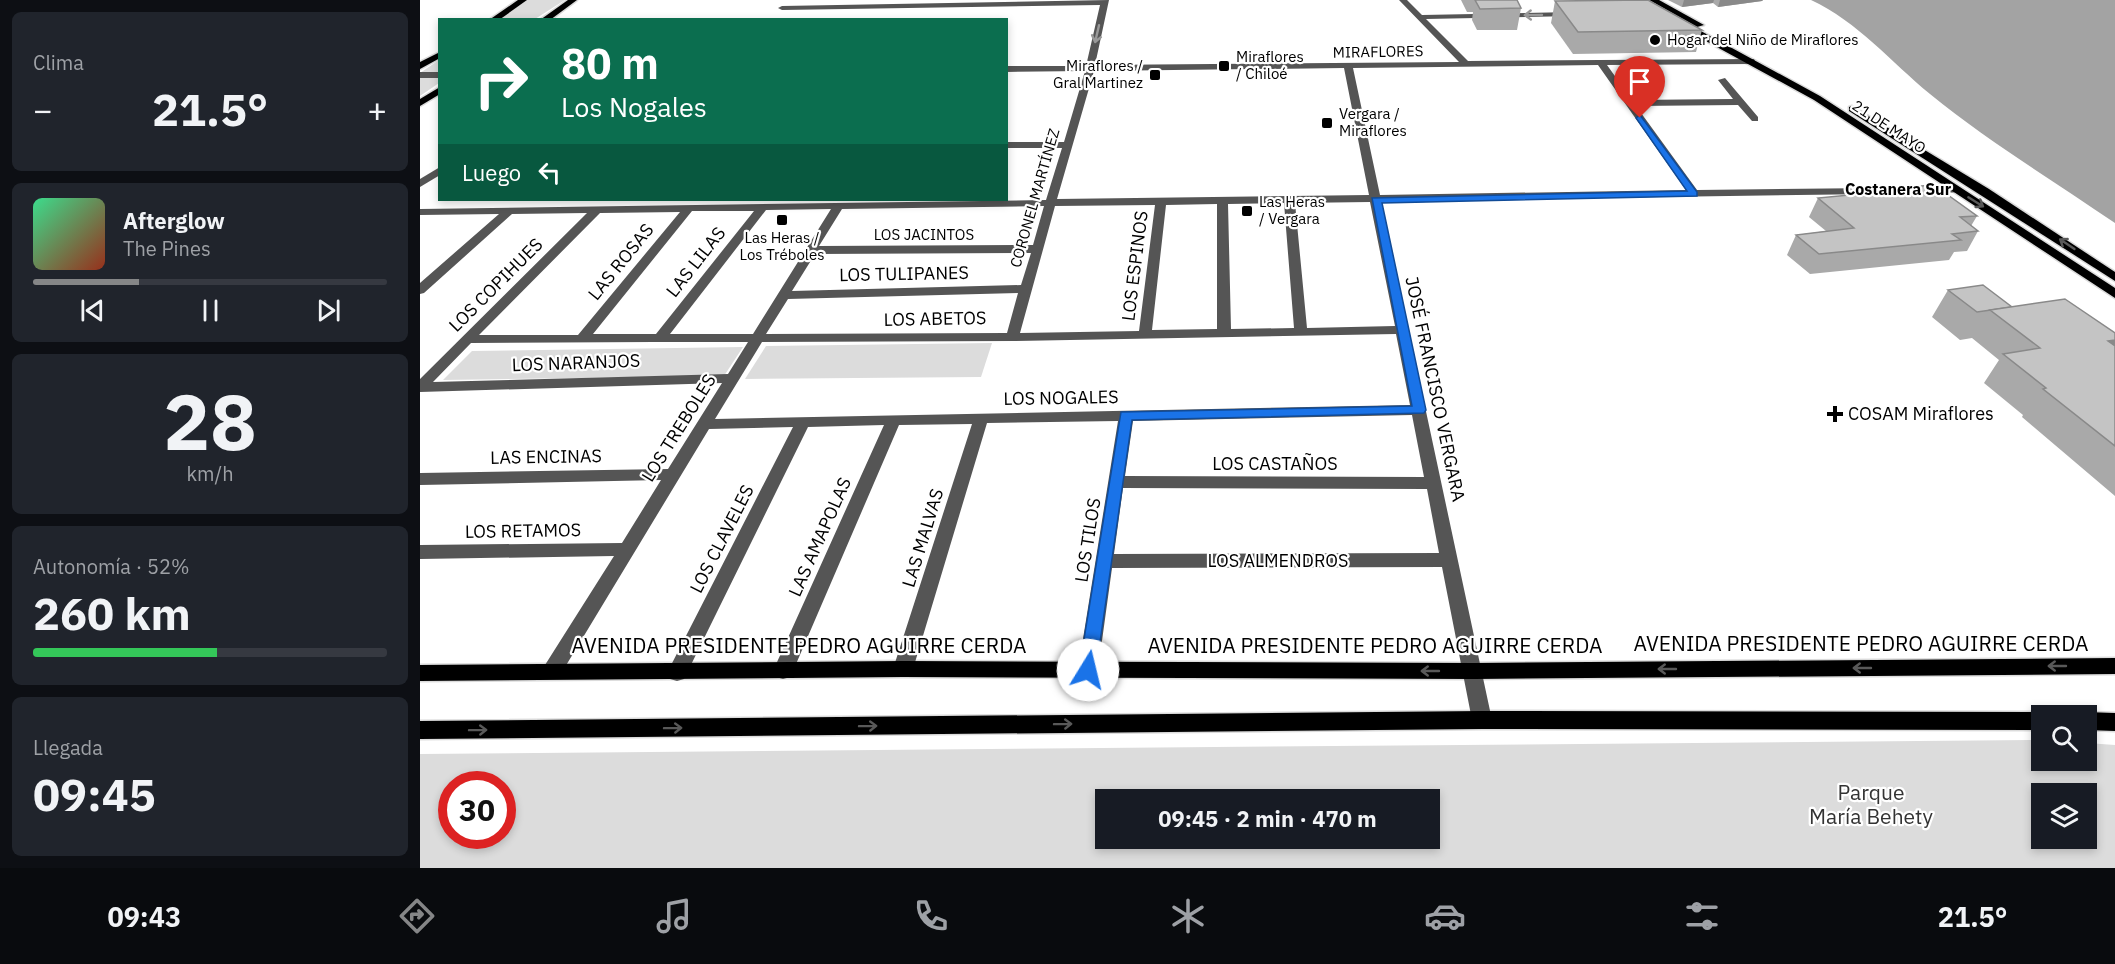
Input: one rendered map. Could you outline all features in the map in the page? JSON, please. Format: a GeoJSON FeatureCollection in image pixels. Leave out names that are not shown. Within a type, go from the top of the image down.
{"type":"FeatureCollection","features":[{"type":"Feature","properties":{"kind":"main road"},"geometry":{"type":"LineString","coordinates":[[496,18],[523,0]]}},
{"type":"Feature","properties":{"kind":"main road"},"geometry":{"type":"LineString","coordinates":[[547,18],[573,0]]}},
{"type":"Feature","properties":{"kind":"main road","name":"21 DE MAYO"},"geometry":{"type":"LineString","coordinates":[[1637,0],[1817,98],[2115,294]]}},
{"type":"Feature","properties":{"kind":"main road","name":"21 DE MAYO"},"geometry":{"type":"LineString","coordinates":[[1653,0],[1834,99],[1985,191],[2115,277]]}},
{"type":"Feature","properties":{"kind":"main road"},"geometry":{"type":"LineString","coordinates":[[420,66],[438,55]]}},
{"type":"Feature","properties":{"kind":"main road"},"geometry":{"type":"LineString","coordinates":[[420,103],[438,91]]}},
{"type":"Feature","properties":{"kind":"main road","name":"AVENIDA PRESIDENTE PEDRO AGUIRRE CERDA"},"geometry":{"type":"LineString","coordinates":[[420,673],[552,671],[677,673],[903,669],[1474,671],[2115,666]]}},
{"type":"Feature","properties":{"kind":"main road"},"geometry":{"type":"LineString","coordinates":[[420,730],[1482,720],[2031,721]]}},
{"type":"Feature","properties":{"kind":"main road"},"geometry":{"type":"LineString","coordinates":[[2097,721],[2115,722]]}},
{"type":"Feature","properties":{"kind":"street"},"geometry":{"type":"LineString","coordinates":[[790,0],[779,11],[1105,1]]}},
{"type":"Feature","properties":{"kind":"street"},"geometry":{"type":"LineString","coordinates":[[1403,0],[1466,64]]}},
{"type":"Feature","properties":{"kind":"street","name":"CORONEL MARTÍNEZ"},"geometry":{"type":"LineString","coordinates":[[1012,337],[1090,68],[1105,1]]}},
{"type":"Feature","properties":{"kind":"street"},"geometry":{"type":"LineString","coordinates":[[1419,17],[1586,14]]}},
{"type":"Feature","properties":{"kind":"street","name":"MIRAFLORES"},"geometry":{"type":"LineString","coordinates":[[1008,69],[1751,61]]}},
{"type":"Feature","properties":{"kind":"street"},"geometry":{"type":"LineString","coordinates":[[1601,63],[1694,194]]}},
{"type":"Feature","properties":{"kind":"street","name":"JOSÉ FRANCISCO VERGARA"},"geometry":{"type":"LineString","coordinates":[[1348,67],[1474,671],[1482,720]]}},
{"type":"Feature","properties":{"kind":"street"},"geometry":{"type":"LineString","coordinates":[[420,75],[438,75]]}},
{"type":"Feature","properties":{"kind":"street"},"geometry":{"type":"LineString","coordinates":[[1722,80],[1755,119]]}},
{"type":"Feature","properties":{"kind":"street"},"geometry":{"type":"LineString","coordinates":[[1630,104],[1741,102]]}},
{"type":"Feature","properties":{"kind":"street"},"geometry":{"type":"LineString","coordinates":[[1008,145],[1067,145]]}},
{"type":"Feature","properties":{"kind":"street"},"geometry":{"type":"LineString","coordinates":[[420,184],[438,171]]}},
{"type":"Feature","properties":{"kind":"street"},"geometry":{"type":"LineString","coordinates":[[1915,191],[1957,190]]}},
{"type":"Feature","properties":{"kind":"street"},"geometry":{"type":"LineString","coordinates":[[420,212],[689,208],[720,203],[763,207],[1892,191]]}},
{"type":"Feature","properties":{"kind":"street"},"geometry":{"type":"LineString","coordinates":[[1289,201],[1301,331]]}},
{"type":"Feature","properties":{"kind":"street","name":"LOS ESPINOS"},"geometry":{"type":"LineString","coordinates":[[1145,334],[1161,202]]}},
{"type":"Feature","properties":{"kind":"street"},"geometry":{"type":"LineString","coordinates":[[1222,202],[1224,332]]}},
{"type":"Feature","properties":{"kind":"street","name":"LOS TREBOLES"},"geometry":{"type":"LineString","coordinates":[[552,671],[839,206]]}},
{"type":"Feature","properties":{"kind":"street","name":"LAS LILAS"},"geometry":{"type":"LineString","coordinates":[[658,340],[763,207]]}},
{"type":"Feature","properties":{"kind":"street","name":"LAS ROSAS"},"geometry":{"type":"LineString","coordinates":[[580,340],[689,208]]}},
{"type":"Feature","properties":{"kind":"street","name":"LOS COPIHUES"},"geometry":{"type":"LineString","coordinates":[[420,387],[597,209]]}},
{"type":"Feature","properties":{"kind":"street"},"geometry":{"type":"LineString","coordinates":[[420,290],[510,210]]}},
{"type":"Feature","properties":{"kind":"street","name":"LOS JACINTOS"},"geometry":{"type":"LineString","coordinates":[[812,250],[1036,249]]}},
{"type":"Feature","properties":{"kind":"street","name":"LOS TULIPANES"},"geometry":{"type":"LineString","coordinates":[[784,295],[1025,289]]}},
{"type":"Feature","properties":{"kind":"street","name":"LOS ABETOS"},"geometry":{"type":"LineString","coordinates":[[467,339],[1012,337],[1403,330]]}},
{"type":"Feature","properties":{"kind":"street","name":"LOS NARANJOS"},"geometry":{"type":"LineString","coordinates":[[420,387],[733,378]]}},
{"type":"Feature","properties":{"kind":"street","name":"LOS NOGALES"},"geometry":{"type":"LineString","coordinates":[[704,424],[1420,410]]}},
{"type":"Feature","properties":{"kind":"street","name":"LOS TILOS"},"geometry":{"type":"LineString","coordinates":[[1088,670],[1126,416]]}},
{"type":"Feature","properties":{"kind":"street","name":"LAS AMAPOLAS"},"geometry":{"type":"LineString","coordinates":[[783,671],[894,419]]}},
{"type":"Feature","properties":{"kind":"street","name":"LAS MALVAS"},"geometry":{"type":"LineString","coordinates":[[903,669],[981,419]]}},
{"type":"Feature","properties":{"kind":"street","name":"LOS CLAVELES"},"geometry":{"type":"LineString","coordinates":[[677,673],[803,423]]}},
{"type":"Feature","properties":{"kind":"street","name":"LAS ENCINAS"},"geometry":{"type":"LineString","coordinates":[[420,479],[674,474]]}},
{"type":"Feature","properties":{"kind":"street","name":"LOS CASTAÑOS"},"geometry":{"type":"LineString","coordinates":[[1116,482],[1435,483]]}},
{"type":"Feature","properties":{"kind":"street","name":"LOS RETAMOS"},"geometry":{"type":"LineString","coordinates":[[420,552],[627,549]]}},
{"type":"Feature","properties":{"kind":"street","name":"LOS ALMENDROS"},"geometry":{"type":"LineString","coordinates":[[1104,561],[1451,560]]}},
{"type":"Feature","properties":{"kind":"green space"},"geometry":{"type":"Polygon","coordinates":[[[528,0],[565,0],[537,18],[502,18],[528,0]]]}},
{"type":"Feature","properties":{"kind":"green space"},"geometry":{"type":"Polygon","coordinates":[[[438,61],[438,84],[420,96],[420,73],[438,61]]]}},
{"type":"Feature","properties":{"kind":"green space"},"geometry":{"type":"Polygon","coordinates":[[[992,343],[981,377],[745,379],[766,346],[992,343]]]}},
{"type":"Feature","properties":{"kind":"green space"},"geometry":{"type":"Polygon","coordinates":[[[743,347],[724,376],[443,380],[472,351],[743,347]]]}},
{"type":"Feature","properties":{"kind":"green space","name":"Parque María Behety"},"geometry":{"type":"Polygon","coordinates":[[[2031,740],[2031,771],[2097,771],[2097,744],[2115,745],[2115,868],[420,868],[420,754],[2031,740]]]}},
{"type":"Feature","properties":{"kind":"shaded area"},"geometry":{"type":"Polygon","coordinates":[[[1811,0],[2115,0],[2115,223],[1975,128],[1930,94],[1844,19],[1811,0]]]}},
{"type":"Feature","properties":{"kind":"building"},"geometry":{"type":"Polygon","coordinates":[[[1475,0],[1517,0],[1521,8],[1480,9],[1475,0]]]}},
{"type":"Feature","properties":{"kind":"building"},"geometry":{"type":"Polygon","coordinates":[[[1648,0],[1702,30],[1578,32],[1555,1],[1648,0]]]}},
{"type":"Feature","properties":{"kind":"building"},"geometry":{"type":"Polygon","coordinates":[[[1934,185],[1977,216],[1960,217],[1978,231],[1952,234],[1961,240],[1819,254],[1796,235],[1854,228],[1818,198],[1860,194],[1856,191],[1934,185]]]}},
{"type":"Feature","properties":{"kind":"building"},"geometry":{"type":"Polygon","coordinates":[[[1983,285],[2012,307],[1977,312],[1948,290],[1983,285]]]}},
{"type":"Feature","properties":{"kind":"building"},"geometry":{"type":"Polygon","coordinates":[[[2065,299],[2115,333],[2115,340],[2108,341],[2115,346],[2115,446],[2003,354],[2040,348],[1990,310],[2065,299]]]}},
{"type":"Feature","properties":{"kind":"place","name":"Hogar del Niño de Miraflores"},"geometry":{"type":"Point","coordinates":[1655,40]}},
{"type":"Feature","properties":{"kind":"place","name":"Miraflores / Chiloé"},"geometry":{"type":"Point","coordinates":[1224,66]}},
{"type":"Feature","properties":{"kind":"place","name":"Miraflores / Gral Martinez"},"geometry":{"type":"Point","coordinates":[1155,75]}},
{"type":"Feature","properties":{"kind":"place","name":"Vergara / Miraflores"},"geometry":{"type":"Point","coordinates":[1327,123]}},
{"type":"Feature","properties":{"kind":"place","name":"Las Heras / Vergara"},"geometry":{"type":"Point","coordinates":[1247,211]}},
{"type":"Feature","properties":{"kind":"place","name":"Las Heras / Los Tréboles"},"geometry":{"type":"Point","coordinates":[782,220]}},
{"type":"Feature","properties":{"kind":"place","name":"COSAM Miraflores"},"geometry":{"type":"Point","coordinates":[1835,414]}},
{"type":"Feature","properties":{"kind":"district","name":"Costanera Sur"},"geometry":{"type":"Point","coordinates":[1898,189]}},
{"type":"Feature","properties":{"kind":"route"},"geometry":{"type":"LineString","coordinates":[[1088,670],[1126,416],[1420,410],[1376,200],[1694,194],[1640,118]]}}]}
